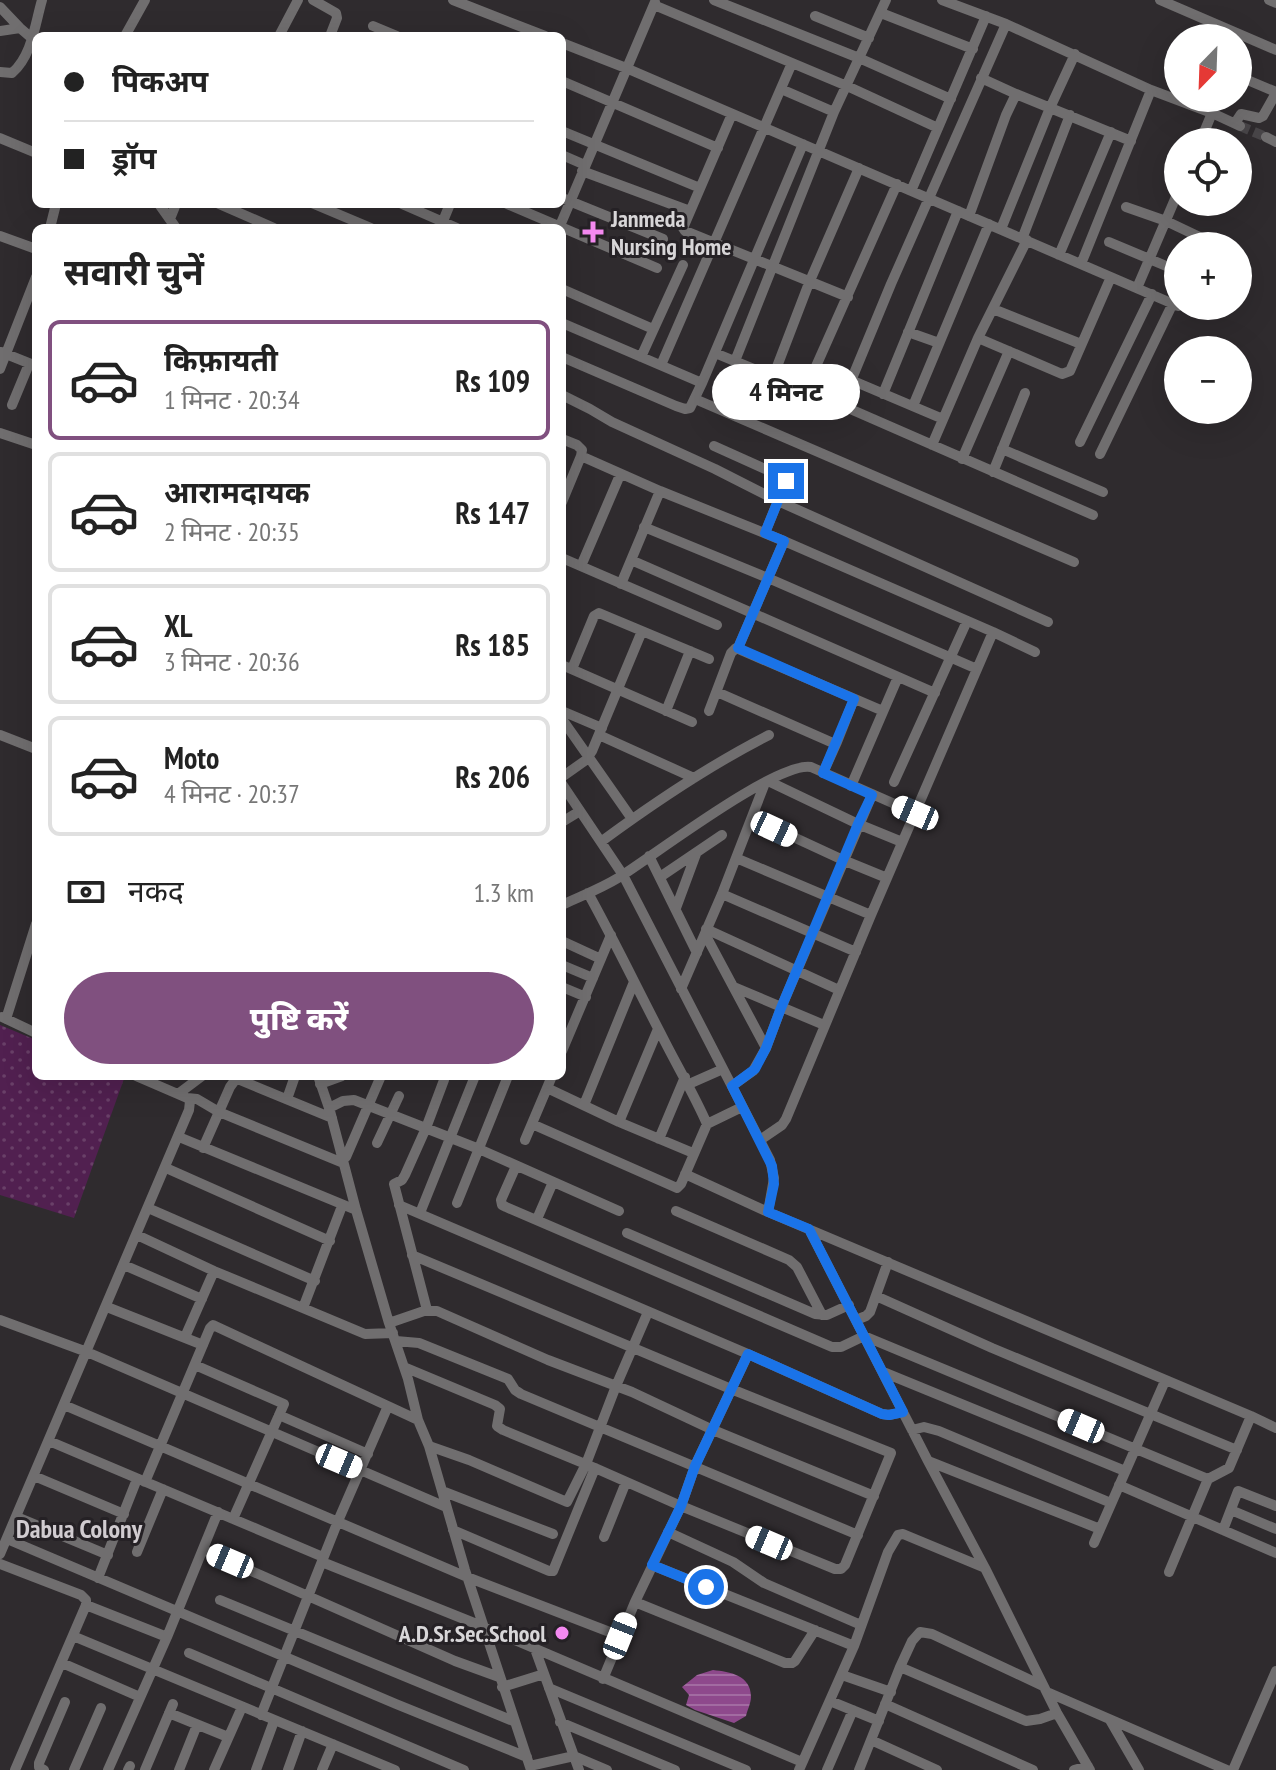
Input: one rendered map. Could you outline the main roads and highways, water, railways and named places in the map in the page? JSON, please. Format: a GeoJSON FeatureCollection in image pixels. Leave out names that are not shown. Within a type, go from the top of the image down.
{"type":"FeatureCollection","features":[{"type":"Feature","properties":{"kind":"tunnel"},"geometry":{"type":"LineString","coordinates":[[1240,126],[1266,137]]}},
{"type":"Feature","properties":{"kind":"place","name":"Janmeda Nursing Home"},"geometry":{"type":"Point","coordinates":[593,232]}},
{"type":"Feature","properties":{"kind":"place","name":"A.D.Sr.Sec.School"},"geometry":{"type":"Point","coordinates":[562,1633]}},
{"type":"Feature","properties":{"kind":"district","name":"Dabua Colony"},"geometry":{"type":"Point","coordinates":[79,1528]}}]}
